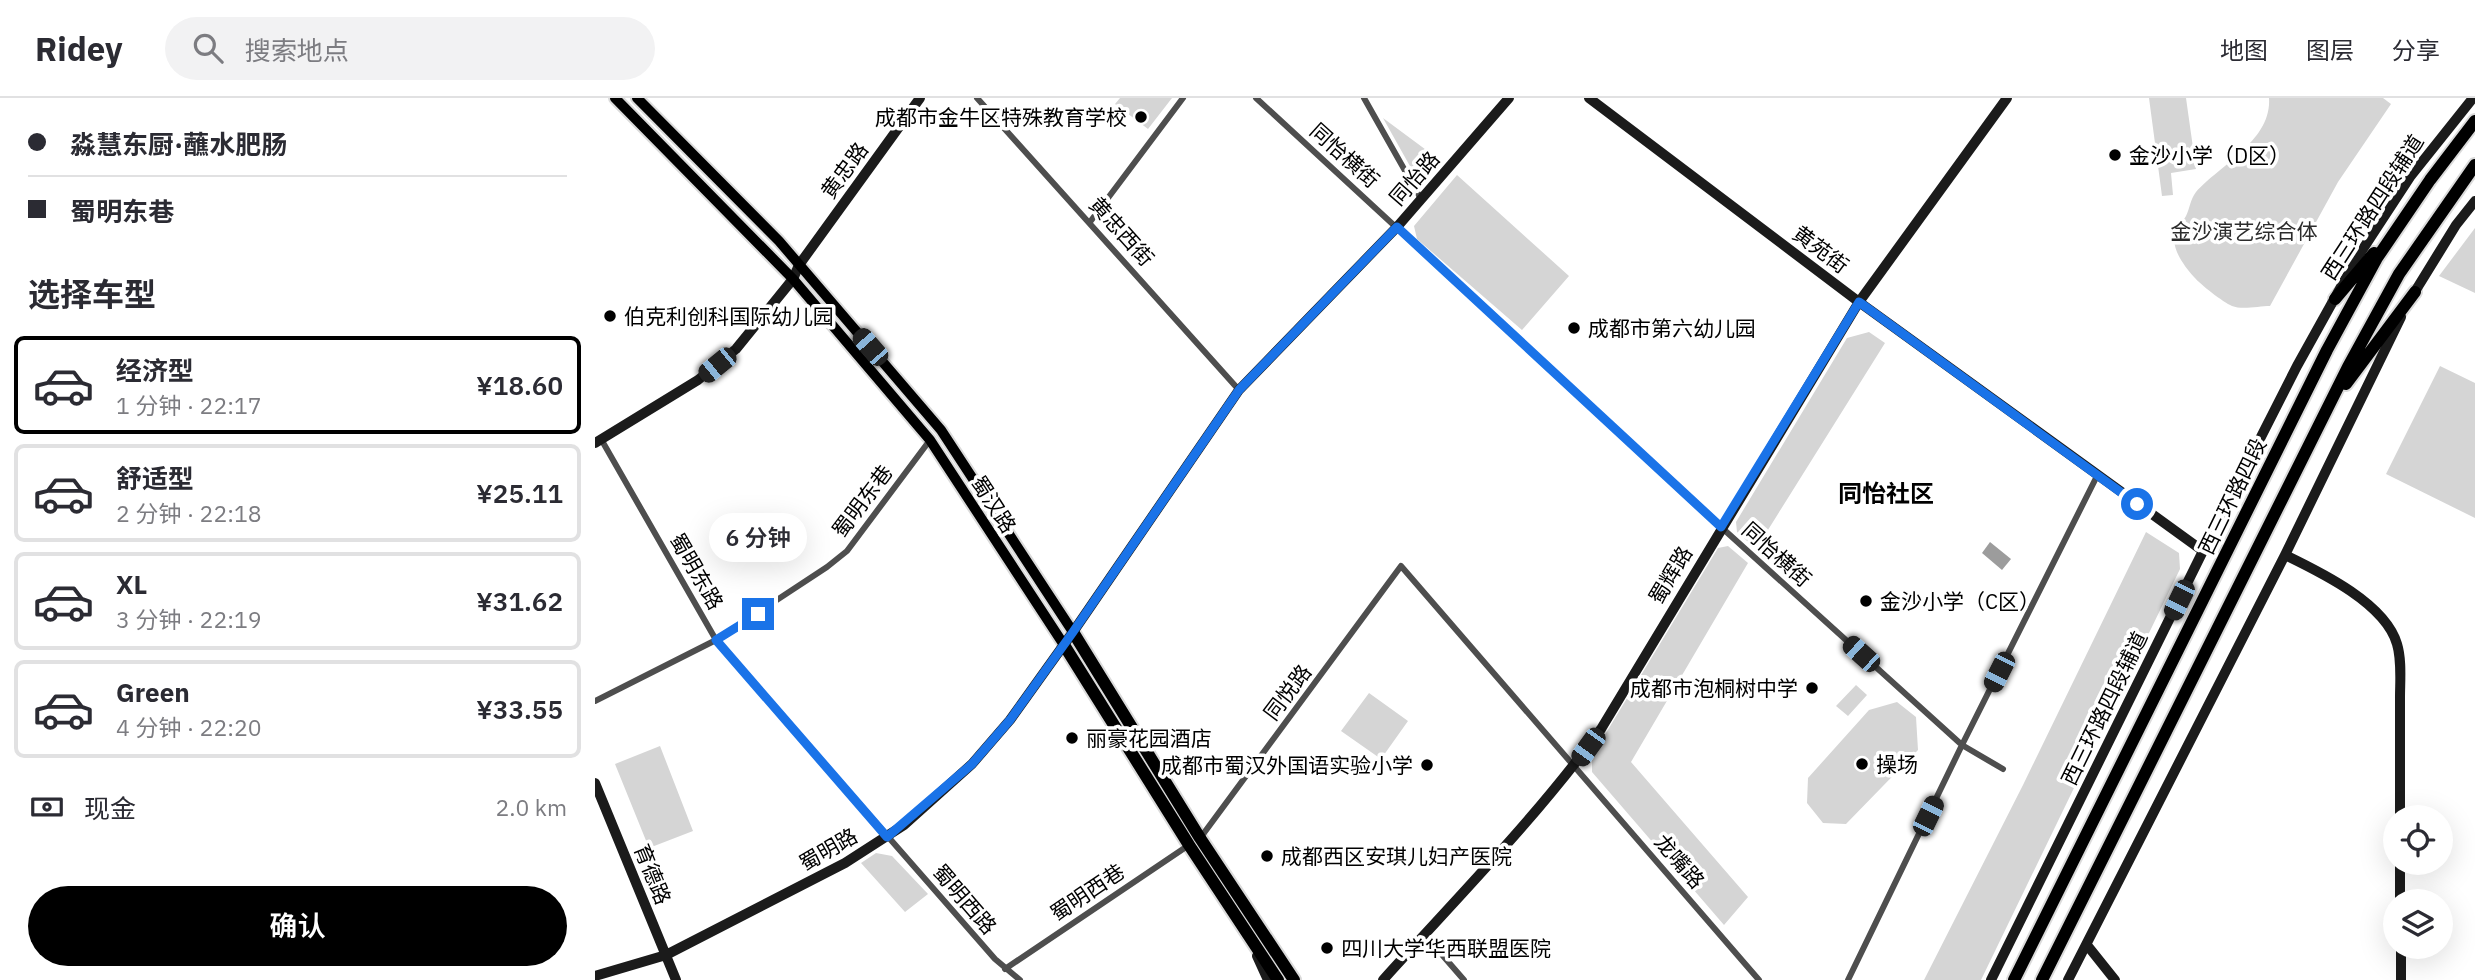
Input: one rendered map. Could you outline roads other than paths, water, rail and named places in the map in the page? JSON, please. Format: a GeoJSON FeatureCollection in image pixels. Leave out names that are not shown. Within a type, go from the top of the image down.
{"type":"FeatureCollection","features":[{"type":"Feature","properties":{"kind":"highway","name":"西三环路四段"},"geometry":{"type":"LineString","coordinates":[[2014,980],[2327,350],[2377,258],[2475,121]]}},
{"type":"Feature","properties":{"kind":"highway"},"geometry":{"type":"LineString","coordinates":[[2042,980],[2327,409],[2399,274],[2475,165]]}},
{"type":"Feature","properties":{"kind":"highway"},"geometry":{"type":"LineString","coordinates":[[2335,299],[2410,210]]}},
{"type":"Feature","properties":{"kind":"highway"},"geometry":{"type":"LineString","coordinates":[[2327,409],[2415,292]]}},
{"type":"Feature","properties":{"kind":"highway","name":"蜀汉路"},"geometry":{"type":"LineString","coordinates":[[1073,632],[1245,930],[1278,980]]}},
{"type":"Feature","properties":{"kind":"highway","name":"蜀汉路"},"geometry":{"type":"LineString","coordinates":[[1064,645],[1194,841],[1294,980]]}},
{"type":"Feature","properties":{"kind":"main road","name":"蜀汉路"},"geometry":{"type":"LineString","coordinates":[[615,98],[793,279],[930,440],[1064,645]]}},
{"type":"Feature","properties":{"kind":"main road","name":"蜀汉路"},"geometry":{"type":"LineString","coordinates":[[637,98],[779,241],[941,430],[1073,632]]}},
{"type":"Feature","properties":{"kind":"street","name":"黄忠路"},"geometry":{"type":"LineString","coordinates":[[598,441],[698,380],[736,349],[793,279],[799,265],[920,98]]}},
{"type":"Feature","properties":{"kind":"street","name":"黄忠西街"},"geometry":{"type":"LineString","coordinates":[[978,98],[1239,390]]}},
{"type":"Feature","properties":{"kind":"street"},"geometry":{"type":"LineString","coordinates":[[1090,222],[1183,98]]}},
{"type":"Feature","properties":{"kind":"street","name":"同怡横街"},"geometry":{"type":"LineString","coordinates":[[1256,98],[1721,527],[1962,745],[2003,769]]}},
{"type":"Feature","properties":{"kind":"street","name":"同怡横街"},"geometry":{"type":"LineString","coordinates":[[1364,98],[1420,199]]}},
{"type":"Feature","properties":{"kind":"street","name":"同怡路"},"geometry":{"type":"LineString","coordinates":[[1064,645],[1239,390],[1397,227],[1509,98]]}},
{"type":"Feature","properties":{"kind":"street","name":"黄苑街"},"geometry":{"type":"LineString","coordinates":[[1589,98],[1859,302],[2203,551]]}},
{"type":"Feature","properties":{"kind":"street","name":"蜀辉路"},"geometry":{"type":"LineString","coordinates":[[1383,980],[1526,823],[1601,729],[1859,302],[2007,98]]}},
{"type":"Feature","properties":{"kind":"street","name":"西三环路四段辅道"},"geometry":{"type":"LineString","coordinates":[[1991,980],[2297,366],[2357,258],[2410,177],[2473,98]]}},
{"type":"Feature","properties":{"kind":"street"},"geometry":{"type":"LineString","coordinates":[[2068,980],[2285,555],[2415,292],[2456,225],[2475,201]]}},
{"type":"Feature","properties":{"kind":"street","name":"蜀明东巷"},"geometry":{"type":"LineString","coordinates":[[595,701],[716,640],[799,588],[847,551],[930,440]]}},
{"type":"Feature","properties":{"kind":"street","name":"蜀明东路"},"geometry":{"type":"LineString","coordinates":[[598,441],[716,640],[887,837]]}},
{"type":"Feature","properties":{"kind":"street"},"geometry":{"type":"LineString","coordinates":[[1848,980],[2097,476]]}},
{"type":"Feature","properties":{"kind":"street"},"geometry":{"type":"LineString","coordinates":[[2285,555],[2358,595],[2383,621],[2397,643],[2400,674],[2400,805]]}},
{"type":"Feature","properties":{"kind":"street","name":"龙嘴路"},"geometry":{"type":"LineString","coordinates":[[1401,566],[1759,980]]}},
{"type":"Feature","properties":{"kind":"street","name":"同悦路"},"geometry":{"type":"LineString","coordinates":[[1194,841],[1401,566]]}},
{"type":"Feature","properties":{"kind":"street","name":"蜀明路"},"geometry":{"type":"LineString","coordinates":[[595,976],[666,955],[806,884],[887,837],[972,764],[1010,720],[1064,645]]}},
{"type":"Feature","properties":{"kind":"street","name":"育德路"},"geometry":{"type":"LineString","coordinates":[[595,783],[676,980]]}},
{"type":"Feature","properties":{"kind":"street","name":"蜀明西路"},"geometry":{"type":"LineString","coordinates":[[887,837],[1005,969],[1020,980]]}},
{"type":"Feature","properties":{"kind":"street","name":"蜀明西巷"},"geometry":{"type":"LineString","coordinates":[[1005,969],[1194,841]]}},
{"type":"Feature","properties":{"kind":"street"},"geometry":{"type":"LineString","coordinates":[[1245,930],[1268,980]]}},
{"type":"Feature","properties":{"kind":"street"},"geometry":{"type":"LineString","coordinates":[[1424,934],[1464,980]]}},
{"type":"Feature","properties":{"kind":"street"},"geometry":{"type":"LineString","coordinates":[[2087,945],[2115,980]]}},
{"type":"Feature","properties":{"kind":"street"},"geometry":{"type":"LineString","coordinates":[[2401,959],[2401,980]]}},
{"type":"Feature","properties":{"kind":"place","name":"成都市金牛区特殊教育学校"},"geometry":{"type":"Point","coordinates":[1141,117]}},
{"type":"Feature","properties":{"kind":"place","name":"金沙小学（D区）"},"geometry":{"type":"Point","coordinates":[2115,155]}},
{"type":"Feature","properties":{"kind":"place","name":"伯克利创科国际幼儿园"},"geometry":{"type":"Point","coordinates":[610,316]}},
{"type":"Feature","properties":{"kind":"place","name":"成都市第六幼儿园"},"geometry":{"type":"Point","coordinates":[1574,328]}},
{"type":"Feature","properties":{"kind":"place","name":"金沙小学（C区）"},"geometry":{"type":"Point","coordinates":[1866,601]}},
{"type":"Feature","properties":{"kind":"place","name":"成都市泡桐树中学"},"geometry":{"type":"Point","coordinates":[1812,688]}},
{"type":"Feature","properties":{"kind":"place","name":"丽豪花园酒店"},"geometry":{"type":"Point","coordinates":[1072,738]}},
{"type":"Feature","properties":{"kind":"place","name":"操场"},"geometry":{"type":"Point","coordinates":[1862,764]}},
{"type":"Feature","properties":{"kind":"place","name":"成都市蜀汉外国语实验小学"},"geometry":{"type":"Point","coordinates":[1427,765]}},
{"type":"Feature","properties":{"kind":"place","name":"成都西区安琪儿妇产医院"},"geometry":{"type":"Point","coordinates":[1267,856]}},
{"type":"Feature","properties":{"kind":"place","name":"四川大学华西联盟医院"},"geometry":{"type":"Point","coordinates":[1327,948]}},
{"type":"Feature","properties":{"kind":"district","name":"同怡社区"},"geometry":{"type":"Point","coordinates":[1886,493]}},
{"type":"Feature","properties":{"kind":"park label","name":"金沙演艺综合体"},"geometry":{"type":"Point","coordinates":[2244,231]}}]}
